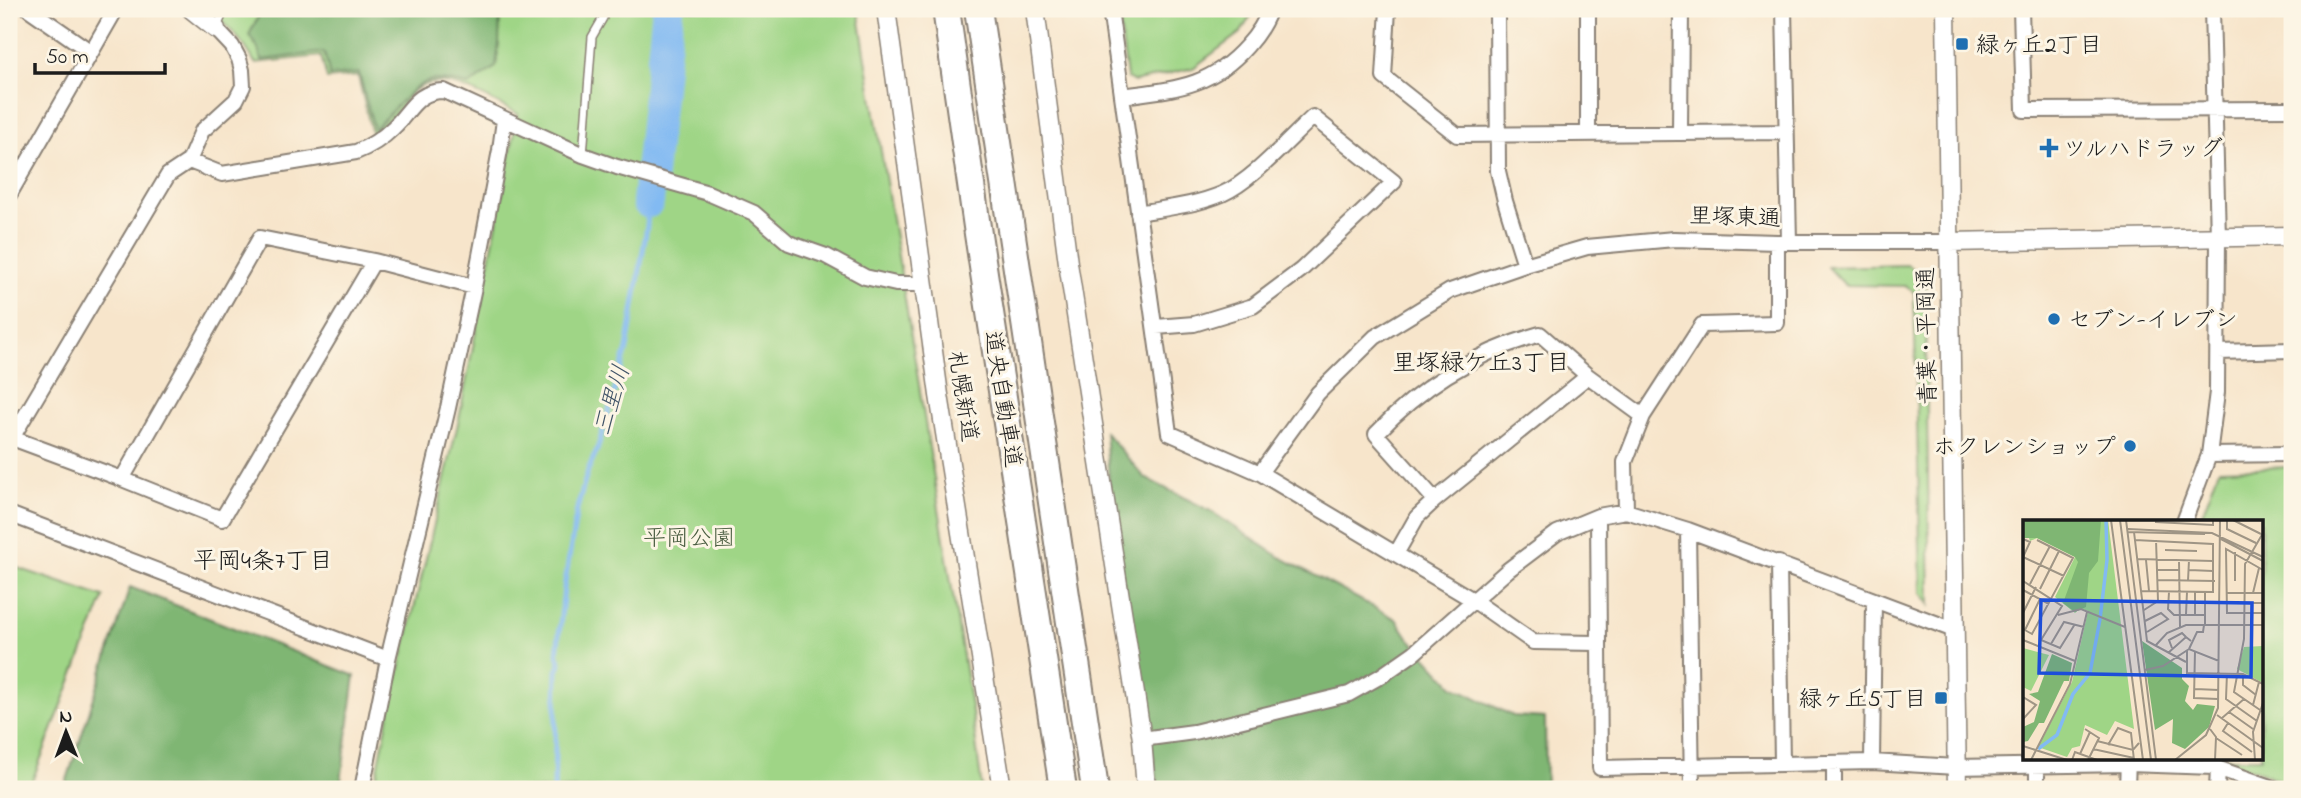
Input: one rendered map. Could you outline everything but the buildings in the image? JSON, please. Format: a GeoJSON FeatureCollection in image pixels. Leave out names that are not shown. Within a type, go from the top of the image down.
{"type":"FeatureCollection","features":[{"type":"Feature","properties":{"kind":"highway","name":"道央自動車道"},"geometry":{"type":"LineString","coordinates":[[946,9],[1063,789]]}},
{"type":"Feature","properties":{"kind":"highway","name":"道央自動車道"},"geometry":{"type":"LineString","coordinates":[[978,9],[1095,789]]}},
{"type":"Feature","properties":{"kind":"street"},"geometry":{"type":"LineString","coordinates":[[29,9],[91,52]]}},
{"type":"Feature","properties":{"kind":"street"},"geometry":{"type":"LineString","coordinates":[[9,195],[116,9]]}},
{"type":"Feature","properties":{"kind":"street"},"geometry":{"type":"LineString","coordinates":[[191,9],[232,46],[239,59],[243,86],[236,100],[202,131],[189,161],[168,175],[12,438],[222,519],[374,261]]}},
{"type":"Feature","properties":{"kind":"street","name":"札幌新道"},"geometry":{"type":"LineString","coordinates":[[886,9],[939,395],[1002,789]]}},
{"type":"Feature","properties":{"kind":"street"},"geometry":{"type":"LineString","coordinates":[[1035,9],[1068,263],[1142,739],[1146,789]]}},
{"type":"Feature","properties":{"kind":"street"},"geometry":{"type":"LineString","coordinates":[[1110,9],[1169,433],[1260,473],[1473,600],[1533,642],[1597,643]]}},
{"type":"Feature","properties":{"kind":"street"},"geometry":{"type":"LineString","coordinates":[[1122,96],[1174,89],[1204,80],[1232,63],[1254,38],[1270,9]]}},
{"type":"Feature","properties":{"kind":"street"},"geometry":{"type":"LineString","coordinates":[[1388,9],[1384,77],[1457,135],[1786,132]]}},
{"type":"Feature","properties":{"kind":"street"},"geometry":{"type":"LineString","coordinates":[[1497,9],[1499,171],[1504,201],[1525,265]]}},
{"type":"Feature","properties":{"kind":"street"},"geometry":{"type":"LineString","coordinates":[[1588,9],[1588,134]]}},
{"type":"Feature","properties":{"kind":"street"},"geometry":{"type":"LineString","coordinates":[[1680,132],[1681,9]]}},
{"type":"Feature","properties":{"kind":"street"},"geometry":{"type":"LineString","coordinates":[[1626,510],[1625,462],[1643,416],[1702,325],[1777,323],[1783,242],[1786,132],[1784,9]]}},
{"type":"Feature","properties":{"kind":"street","name":"青葉・平岡通"},"geometry":{"type":"LineString","coordinates":[[1946,9],[1957,789]]}},
{"type":"Feature","properties":{"kind":"street"},"geometry":{"type":"LineString","coordinates":[[2021,9],[2024,110],[2292,109]]}},
{"type":"Feature","properties":{"kind":"street"},"geometry":{"type":"LineString","coordinates":[[2185,520],[2209,455],[2217,392],[2218,238],[2212,9]]}},
{"type":"Feature","properties":{"kind":"street"},"geometry":{"type":"LineString","coordinates":[[189,161],[222,174],[356,152],[375,144],[430,91],[444,91],[583,155],[708,193],[754,213],[789,243],[826,256],[865,277],[896,284],[923,284]]}},
{"type":"Feature","properties":{"kind":"street"},"geometry":{"type":"LineString","coordinates":[[1138,213],[1196,203],[1225,193],[1254,172],[1313,117],[1394,182],[1301,270],[1253,306],[1194,324],[1156,327]]}},
{"type":"Feature","properties":{"kind":"street"},"geometry":{"type":"LineString","coordinates":[[362,789],[388,659],[474,288],[504,120]]}},
{"type":"Feature","properties":{"kind":"street","name":"里塚東通"},"geometry":{"type":"LineString","coordinates":[[1260,473],[1318,393],[1375,337],[1450,291],[1587,247],[1674,239],[1949,242],[2292,236]]}},
{"type":"Feature","properties":{"kind":"street"},"geometry":{"type":"LineString","coordinates":[[122,479],[260,238],[374,261],[474,288]]}},
{"type":"Feature","properties":{"kind":"street"},"geometry":{"type":"LineString","coordinates":[[1435,500],[1376,433],[1401,408],[1436,382],[1479,356],[1540,334],[1588,376],[1643,416]]}},
{"type":"Feature","properties":{"kind":"street"},"geometry":{"type":"LineString","coordinates":[[2218,352],[2292,351]]}},
{"type":"Feature","properties":{"kind":"street"},"geometry":{"type":"LineString","coordinates":[[1396,554],[1417,517],[1435,500],[1588,376]]}},
{"type":"Feature","properties":{"kind":"street"},"geometry":{"type":"LineString","coordinates":[[2209,455],[2292,454]]}},
{"type":"Feature","properties":{"kind":"street"},"geometry":{"type":"LineString","coordinates":[[1142,739],[1194,732],[1349,694],[1414,653],[1473,600],[1557,533],[1598,516],[1626,510],[1779,563],[1954,630]]}},
{"type":"Feature","properties":{"kind":"street"},"geometry":{"type":"LineString","coordinates":[[9,514],[388,659]]}},
{"type":"Feature","properties":{"kind":"street"},"geometry":{"type":"LineString","coordinates":[[1598,516],[1600,768],[1872,762],[1956,766],[2037,765],[2128,761],[2218,768],[2277,789]]}},
{"type":"Feature","properties":{"kind":"street"},"geometry":{"type":"LineString","coordinates":[[1688,530],[1692,789]]}},
{"type":"Feature","properties":{"kind":"street"},"geometry":{"type":"LineString","coordinates":[[1779,563],[1782,764]]}},
{"type":"Feature","properties":{"kind":"street"},"geometry":{"type":"LineString","coordinates":[[1872,762],[1874,600]]}},
{"type":"Feature","properties":{"kind":"street"},"geometry":{"type":"LineString","coordinates":[[2127,789],[2128,761]]}},
{"type":"Feature","properties":{"kind":"street"},"geometry":{"type":"LineString","coordinates":[[1834,763],[1834,789]]}},
{"type":"Feature","properties":{"kind":"street"},"geometry":{"type":"LineString","coordinates":[[2036,789],[2037,765]]}},
{"type":"Feature","properties":{"kind":"street"},"geometry":{"type":"LineString","coordinates":[[2217,789],[2218,768]]}},
{"type":"Feature","properties":{"kind":"lane"},"geometry":{"type":"LineString","coordinates":[[216,29],[225,9]]}},
{"type":"Feature","properties":{"kind":"lane"},"geometry":{"type":"LineString","coordinates":[[583,155],[592,37],[603,18],[604,9]]}},
{"type":"Feature","properties":{"kind":"green space","name":"平岡公園"},"geometry":{"type":"Polygon","coordinates":[[[207,9],[858,9],[972,712],[982,789],[374,789],[389,714],[459,419],[518,114],[466,89],[438,83],[425,85],[414,91],[372,134],[358,76],[327,79],[321,56],[255,63],[234,33],[207,9]]]}},
{"type":"Feature","properties":{"kind":"green space"},"geometry":{"type":"Polygon","coordinates":[[[262,9],[500,9],[496,67],[469,85],[439,80],[423,83],[408,94],[374,129],[359,73],[330,76],[324,52],[262,60],[249,35],[262,9]]]}},
{"type":"Feature","properties":{"kind":"green space"},"geometry":{"type":"Polygon","coordinates":[[[1118,9],[1255,9],[1241,32],[1193,68],[1134,82],[1127,78],[1118,9]]]}},
{"type":"Feature","properties":{"kind":"green space"},"geometry":{"type":"Polygon","coordinates":[[[1908,265],[1925,281],[1930,605],[1921,593],[1914,292],[1905,286],[1845,285],[1828,267],[1908,265]]]}},
{"type":"Feature","properties":{"kind":"green space"},"geometry":{"type":"Polygon","coordinates":[[[1105,432],[1145,478],[1209,510],[1280,557],[1396,619],[1408,637],[1453,686],[1513,716],[1545,718],[1546,789],[1159,789],[1112,518],[1105,432]]]}},
{"type":"Feature","properties":{"kind":"green space"},"geometry":{"type":"Polygon","coordinates":[[[2292,467],[2292,787],[2257,770],[2213,760],[2262,760],[2262,520],[2200,520],[2219,469],[2292,467]]]}},
{"type":"Feature","properties":{"kind":"green space"},"geometry":{"type":"Polygon","coordinates":[[[9,565],[104,597],[29,789],[9,789],[9,565]]]}},
{"type":"Feature","properties":{"kind":"green space"},"geometry":{"type":"Polygon","coordinates":[[[130,587],[355,676],[340,789],[64,789],[130,587]]]}},
{"type":"Feature","properties":{"kind":"waterway","name":"三里川"},"geometry":{"type":"LineString","coordinates":[[648,202],[668,9]]}},
{"type":"Feature","properties":{"kind":"waterway","name":"三里川"},"geometry":{"type":"LineString","coordinates":[[554,789],[557,671],[560,663],[557,654],[564,588],[577,509],[627,349],[647,226],[648,202]]}},
{"type":"Feature","properties":{"kind":"place","name":"緑ヶ丘2丁目"},"geometry":{"type":"Point","coordinates":[1962,44]}},
{"type":"Feature","properties":{"kind":"place","name":"ツルハドラッグ"},"geometry":{"type":"Point","coordinates":[2049,148]}},
{"type":"Feature","properties":{"kind":"place","name":"セブン-イレブン"},"geometry":{"type":"Point","coordinates":[2054,319]}},
{"type":"Feature","properties":{"kind":"place","name":"ホクレンショップ"},"geometry":{"type":"Point","coordinates":[2130,446]}},
{"type":"Feature","properties":{"kind":"place","name":"緑ヶ丘5丁目"},"geometry":{"type":"Point","coordinates":[1941,698]}},
{"type":"Feature","properties":{"kind":"district","name":"里塚緑ケ丘3丁目"},"geometry":{"type":"Point","coordinates":[1481,362]}},
{"type":"Feature","properties":{"kind":"district","name":"平岡4条7丁目"},"geometry":{"type":"Point","coordinates":[263,560]}}]}
